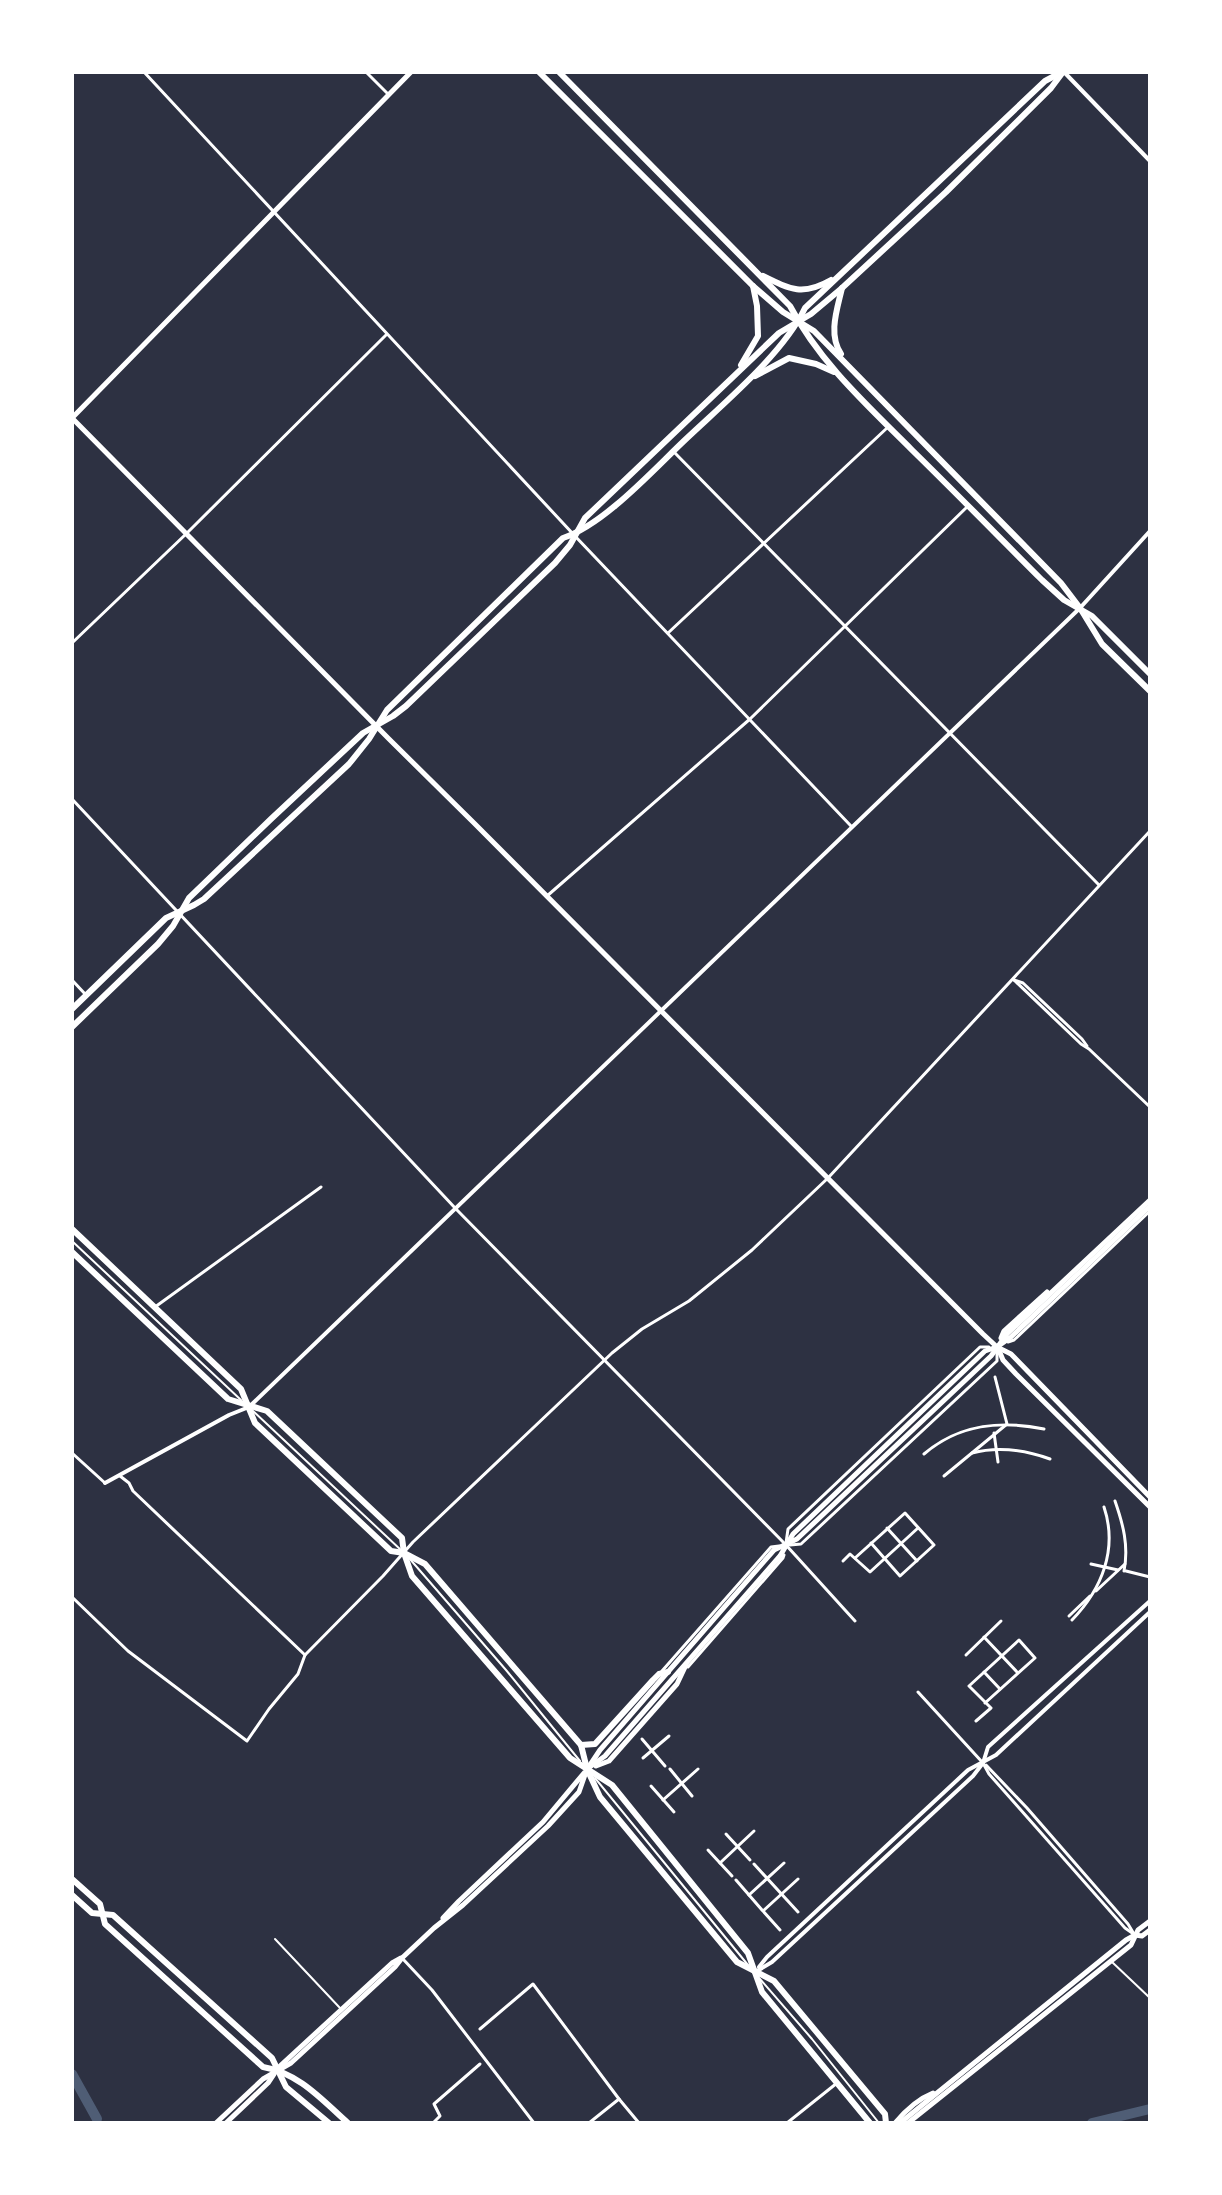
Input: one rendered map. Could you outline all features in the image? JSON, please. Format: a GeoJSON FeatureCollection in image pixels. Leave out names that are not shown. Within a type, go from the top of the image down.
{"type":"FeatureCollection","features":[{"type":"Feature","properties":{"kind":"main road"},"geometry":{"type":"LineString","coordinates":[[411,72],[72,418],[997,1347],[1011,1354],[1150,1497]]}},
{"type":"Feature","properties":{"kind":"main road"},"geometry":{"type":"LineString","coordinates":[[539,72],[753,286],[783,312],[814,331],[1061,583],[1080,608],[1150,674]]}},
{"type":"Feature","properties":{"kind":"main road"},"geometry":{"type":"LineString","coordinates":[[559,72],[790,306],[808,337],[888,427],[1042,580],[1064,600],[1080,608],[1102,644],[1150,691]]}},
{"type":"Feature","properties":{"kind":"main road"},"geometry":{"type":"LineString","coordinates":[[72,1009],[166,918],[204,899],[291,819],[349,764],[387,710],[563,538],[574,535],[605,515],[749,379],[798,322],[805,308],[1045,81],[1063,72]]}},
{"type":"Feature","properties":{"kind":"main road"},"geometry":{"type":"LineString","coordinates":[[72,1027],[158,944],[189,898],[276,813],[363,733],[406,706],[555,563],[570,545],[585,518],[779,333],[811,314],[842,288],[946,192],[1051,88],[1063,72]]}},
{"type":"Feature","properties":{"kind":"main road"},"geometry":{"type":"LineString","coordinates":[[758,273],[786,288],[809,291],[841,274]]}},
{"type":"Feature","properties":{"kind":"main road"},"geometry":{"type":"LineString","coordinates":[[736,373],[758,336],[753,286]]}},
{"type":"Feature","properties":{"kind":"main road"},"geometry":{"type":"LineString","coordinates":[[842,288],[834,325],[836,347],[849,367]]}},
{"type":"Feature","properties":{"kind":"main road"},"geometry":{"type":"LineString","coordinates":[[749,379],[789,358],[816,364],[838,374]]}},
{"type":"Feature","properties":{"kind":"main road"},"geometry":{"type":"LineString","coordinates":[[226,2123],[268,2083],[277,2069],[291,2063],[395,1967],[543,1822],[600,1750],[774,1550],[797,1539],[991,1356],[1004,1331],[1150,1200]]}},
{"type":"Feature","properties":{"kind":"main road"},"geometry":{"type":"LineString","coordinates":[[997,1347],[1150,1209]]}},
{"type":"Feature","properties":{"kind":"main road"},"geometry":{"type":"LineString","coordinates":[[72,1229],[241,1389],[255,1423],[391,1551],[404,1553],[425,1564],[581,1745],[587,1769],[600,1797],[737,1962],[774,1981],[885,2114],[886,2123]]}},
{"type":"Feature","properties":{"kind":"main road"},"geometry":{"type":"LineString","coordinates":[[72,1252],[228,1399],[267,1411],[402,1538],[412,1576],[570,1758],[612,1785],[748,1953],[762,1992],[870,2123]]}},
{"type":"Feature","properties":{"kind":"main road"},"geometry":{"type":"LineString","coordinates":[[997,1347],[1003,1360],[1016,1374],[1150,1507]]}},
{"type":"Feature","properties":{"kind":"main road"},"geometry":{"type":"LineString","coordinates":[[587,1769],[605,1756],[780,1556],[786,1545]]}},
{"type":"Feature","properties":{"kind":"main road"},"geometry":{"type":"LineString","coordinates":[[587,1769],[609,1761],[677,1684],[691,1656]]}},
{"type":"Feature","properties":{"kind":"main road"},"geometry":{"type":"LineString","coordinates":[[581,1745],[595,1744],[659,1674],[668,1672]]}},
{"type":"Feature","properties":{"kind":"main road"},"geometry":{"type":"LineString","coordinates":[[72,1879],[100,1904],[105,1924],[263,2067],[277,2069],[297,2078],[348,2123]]}},
{"type":"Feature","properties":{"kind":"main road"},"geometry":{"type":"LineString","coordinates":[[72,1895],[92,1913],[113,1915],[272,2058],[286,2087],[329,2123]]}},
{"type":"Feature","properties":{"kind":"main road"},"geometry":{"type":"LineString","coordinates":[[908,2123],[1131,1945],[1138,1930],[1150,1921]]}},
{"type":"Feature","properties":{"kind":"main road"},"geometry":{"type":"LineString","coordinates":[[898,2123],[902,2115],[938,2091],[1105,1956],[1135,1935],[1142,1936],[1150,1930]]}},
{"type":"Feature","properties":{"kind":"main road"},"geometry":{"type":"LineString","coordinates":[[216,2123],[392,1963],[402,1958]]}},
{"type":"Feature","properties":{"kind":"street"},"geometry":{"type":"LineString","coordinates":[[144,72],[386,335],[851,826]]}},
{"type":"Feature","properties":{"kind":"street"},"geometry":{"type":"LineString","coordinates":[[366,72],[389,95]]}},
{"type":"Feature","properties":{"kind":"street"},"geometry":{"type":"LineString","coordinates":[[1063,72],[1150,161]]}},
{"type":"Feature","properties":{"kind":"street"},"geometry":{"type":"LineString","coordinates":[[72,643],[386,335]]}},
{"type":"Feature","properties":{"kind":"street"},"geometry":{"type":"LineString","coordinates":[[668,633],[888,427]]}},
{"type":"Feature","properties":{"kind":"street"},"geometry":{"type":"LineString","coordinates":[[673,451],[1100,886]]}},
{"type":"Feature","properties":{"kind":"street"},"geometry":{"type":"LineString","coordinates":[[547,896],[750,719],[969,506]]}},
{"type":"Feature","properties":{"kind":"street"},"geometry":{"type":"LineString","coordinates":[[72,1453],[105,1483],[249,1407],[1080,608],[1150,531]]}},
{"type":"Feature","properties":{"kind":"street"},"geometry":{"type":"LineString","coordinates":[[72,799],[456,1209],[786,1545],[855,1621]]}},
{"type":"Feature","properties":{"kind":"street"},"geometry":{"type":"LineString","coordinates":[[72,1597],[128,1651],[247,1741],[298,1674],[305,1655],[415,1539],[604,1360],[642,1329],[689,1301],[752,1250],[828,1178],[1150,831]]}},
{"type":"Feature","properties":{"kind":"street"},"geometry":{"type":"LineString","coordinates":[[72,980],[86,996]]}},
{"type":"Feature","properties":{"kind":"street"},"geometry":{"type":"LineString","coordinates":[[1014,980],[1150,1107]]}},
{"type":"Feature","properties":{"kind":"street"},"geometry":{"type":"LineString","coordinates":[[155,1307],[321,1187]]}},
{"type":"Feature","properties":{"kind":"street"},"geometry":{"type":"LineString","coordinates":[[677,1684],[688,1666],[783,1558],[788,1529],[980,1347],[997,1347]]}},
{"type":"Feature","properties":{"kind":"street"},"geometry":{"type":"LineString","coordinates":[[995,1377],[1007,1424]]}},
{"type":"Feature","properties":{"kind":"street"},"geometry":{"type":"LineString","coordinates":[[944,1476],[1007,1424]]}},
{"type":"Feature","properties":{"kind":"street"},"geometry":{"type":"LineString","coordinates":[[924,1454],[942,1441],[967,1430],[1007,1424],[1044,1429]]}},
{"type":"Feature","properties":{"kind":"street"},"geometry":{"type":"LineString","coordinates":[[994,1433],[998,1462]]}},
{"type":"Feature","properties":{"kind":"street"},"geometry":{"type":"LineString","coordinates":[[968,1454],[996,1450],[1021,1451],[1050,1459]]}},
{"type":"Feature","properties":{"kind":"street"},"geometry":{"type":"LineString","coordinates":[[120,1476],[305,1655]]}},
{"type":"Feature","properties":{"kind":"street"},"geometry":{"type":"LineString","coordinates":[[1094,1593],[1122,1571],[1125,1564],[1125,1536],[1115,1501]]}},
{"type":"Feature","properties":{"kind":"street"},"geometry":{"type":"LineString","coordinates":[[1071,1618],[1084,1608],[1094,1593],[1105,1567],[1110,1543],[1104,1507]]}},
{"type":"Feature","properties":{"kind":"street"},"geometry":{"type":"LineString","coordinates":[[855,1558],[871,1543],[887,1528],[905,1513],[934,1545],[900,1576],[871,1543]]}},
{"type":"Feature","properties":{"kind":"street"},"geometry":{"type":"LineString","coordinates":[[887,1528],[917,1561]]}},
{"type":"Feature","properties":{"kind":"street"},"geometry":{"type":"LineString","coordinates":[[843,1561],[850,1554],[870,1572],[918,1528]]}},
{"type":"Feature","properties":{"kind":"street"},"geometry":{"type":"LineString","coordinates":[[659,1674],[771,1547],[786,1545]]}},
{"type":"Feature","properties":{"kind":"street"},"geometry":{"type":"LineString","coordinates":[[1091,1564],[1150,1577]]}},
{"type":"Feature","properties":{"kind":"street"},"geometry":{"type":"LineString","coordinates":[[983,1763],[988,1747],[1150,1601]]}},
{"type":"Feature","properties":{"kind":"street"},"geometry":{"type":"LineString","coordinates":[[755,1972],[767,1957],[957,1780],[968,1770],[996,1755],[1150,1612]]}},
{"type":"Feature","properties":{"kind":"street"},"geometry":{"type":"LineString","coordinates":[[966,1655],[1001,1621]]}},
{"type":"Feature","properties":{"kind":"street"},"geometry":{"type":"LineString","coordinates":[[984,1637],[1018,1673]]}},
{"type":"Feature","properties":{"kind":"street"},"geometry":{"type":"LineString","coordinates":[[976,1721],[991,1708],[985,1703],[969,1686],[1019,1640],[1035,1658],[985,1703]]}},
{"type":"Feature","properties":{"kind":"street"},"geometry":{"type":"LineString","coordinates":[[984,1672],[1000,1689]]}},
{"type":"Feature","properties":{"kind":"street"},"geometry":{"type":"LineString","coordinates":[[918,1692],[1125,1928],[1135,1935]]}},
{"type":"Feature","properties":{"kind":"street"},"geometry":{"type":"LineString","coordinates":[[643,1758],[669,1736]]}},
{"type":"Feature","properties":{"kind":"street"},"geometry":{"type":"LineString","coordinates":[[642,1739],[665,1766]]}},
{"type":"Feature","properties":{"kind":"street"},"geometry":{"type":"LineString","coordinates":[[670,1769],[692,1796]]}},
{"type":"Feature","properties":{"kind":"street"},"geometry":{"type":"LineString","coordinates":[[663,1800],[698,1769]]}},
{"type":"Feature","properties":{"kind":"street"},"geometry":{"type":"LineString","coordinates":[[651,1786],[674,1812]]}},
{"type":"Feature","properties":{"kind":"street"},"geometry":{"type":"LineString","coordinates":[[720,1863],[754,1831]]}},
{"type":"Feature","properties":{"kind":"street"},"geometry":{"type":"LineString","coordinates":[[726,1834],[750,1860]]}},
{"type":"Feature","properties":{"kind":"street"},"geometry":{"type":"LineString","coordinates":[[708,1850],[732,1876]]}},
{"type":"Feature","properties":{"kind":"street"},"geometry":{"type":"LineString","coordinates":[[749,1895],[784,1863]]}},
{"type":"Feature","properties":{"kind":"street"},"geometry":{"type":"LineString","coordinates":[[754,1864],[798,1912]]}},
{"type":"Feature","properties":{"kind":"street"},"geometry":{"type":"LineString","coordinates":[[763,1911],[798,1879]]}},
{"type":"Feature","properties":{"kind":"street"},"geometry":{"type":"LineString","coordinates":[[736,1880],[780,1930]]}},
{"type":"Feature","properties":{"kind":"street"},"geometry":{"type":"LineString","coordinates":[[402,1958],[432,1990],[534,2123]]}},
{"type":"Feature","properties":{"kind":"street"},"geometry":{"type":"LineString","coordinates":[[480,2029],[533,1984],[639,2123]]}},
{"type":"Feature","properties":{"kind":"street"},"geometry":{"type":"LineString","coordinates":[[433,2123],[440,2116],[434,2104],[480,2064]]}},
{"type":"Feature","properties":{"kind":"street"},"geometry":{"type":"LineString","coordinates":[[787,2123],[838,2083]]}},
{"type":"Feature","properties":{"kind":"street"},"geometry":{"type":"LineString","coordinates":[[589,2123],[619,2099]]}},
{"type":"Feature","properties":{"kind":"lane"},"geometry":{"type":"LineString","coordinates":[[72,1241],[249,1407]]}},
{"type":"Feature","properties":{"kind":"lane"},"geometry":{"type":"LineString","coordinates":[[275,1939],[341,2009]]}},
{"type":"Feature","properties":{"kind":"lane"},"geometry":{"type":"LineString","coordinates":[[1111,1961],[1150,1998]]}},
{"type":"Feature","properties":{"kind":"lane"},"geometry":{"type":"LineString","coordinates":[[755,1972],[879,2123]]}},
{"type":"Feature","properties":{"kind":"waterway"},"geometry":{"type":"LineString","coordinates":[[72,2074],[97,2119]]}},
{"type":"Feature","properties":{"kind":"waterway"},"geometry":{"type":"LineString","coordinates":[[1092,2123],[1150,2109]]}}]}
